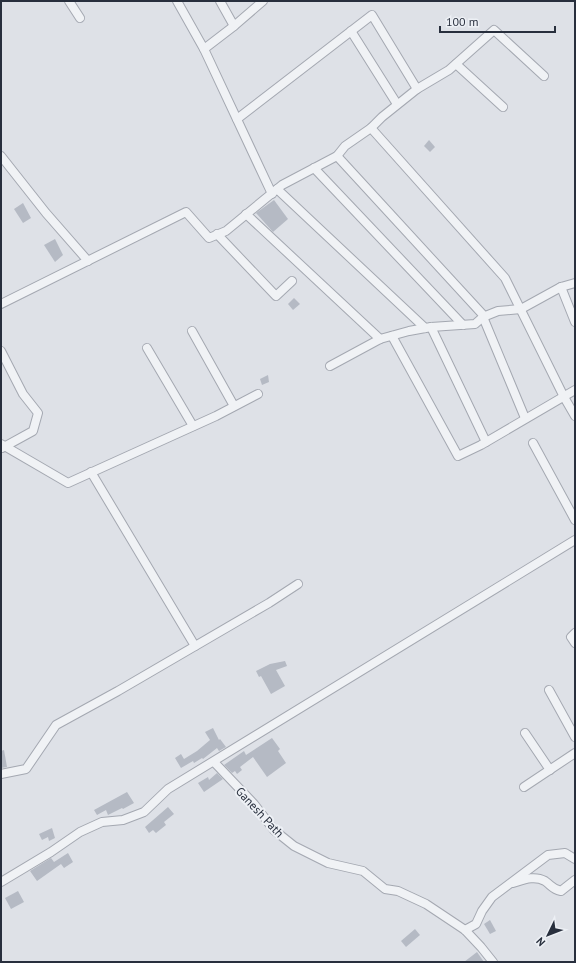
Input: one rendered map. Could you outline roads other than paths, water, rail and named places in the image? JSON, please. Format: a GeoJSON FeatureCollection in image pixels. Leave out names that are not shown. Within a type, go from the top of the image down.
{"type":"FeatureCollection","features":[{"type":"Feature","properties":{"kind":"street"},"geometry":{"type":"LineString","coordinates":[[69,1],[80,18]]}},
{"type":"Feature","properties":{"kind":"street"},"geometry":{"type":"LineString","coordinates":[[177,1],[204,49],[237,119],[275,192],[428,327],[486,442]]}},
{"type":"Feature","properties":{"kind":"street"},"geometry":{"type":"LineString","coordinates":[[220,1],[234,26]]}},
{"type":"Feature","properties":{"kind":"street"},"geometry":{"type":"LineString","coordinates":[[204,49],[263,1]]}},
{"type":"Feature","properties":{"kind":"street"},"geometry":{"type":"LineString","coordinates":[[237,119],[372,15],[416,89]]}},
{"type":"Feature","properties":{"kind":"street"},"geometry":{"type":"LineString","coordinates":[[1,304],[186,212],[209,238],[226,231],[282,185],[337,156],[345,146],[371,128],[416,89],[449,70],[494,30],[544,76]]}},
{"type":"Feature","properties":{"kind":"street"},"geometry":{"type":"LineString","coordinates":[[351,31],[397,104]]}},
{"type":"Feature","properties":{"kind":"street"},"geometry":{"type":"LineString","coordinates":[[456,64],[503,107]]}},
{"type":"Feature","properties":{"kind":"street"},"geometry":{"type":"LineString","coordinates":[[371,128],[505,278],[564,397],[575,416]]}},
{"type":"Feature","properties":{"kind":"street"},"geometry":{"type":"LineString","coordinates":[[1,156],[46,214],[88,261]]}},
{"type":"Feature","properties":{"kind":"street"},"geometry":{"type":"LineString","coordinates":[[337,156],[484,317],[525,418]]}},
{"type":"Feature","properties":{"kind":"street"},"geometry":{"type":"LineString","coordinates":[[314,168],[463,325]]}},
{"type":"Feature","properties":{"kind":"street"},"geometry":{"type":"LineString","coordinates":[[246,214],[380,339]]}},
{"type":"Feature","properties":{"kind":"street"},"geometry":{"type":"LineString","coordinates":[[217,234],[276,296],[292,281]]}},
{"type":"Feature","properties":{"kind":"street"},"geometry":{"type":"LineString","coordinates":[[330,366],[380,339],[428,327],[475,324],[484,317],[498,311],[521,309],[561,287],[575,283]]}},
{"type":"Feature","properties":{"kind":"street"},"geometry":{"type":"LineString","coordinates":[[561,287],[575,322]]}},
{"type":"Feature","properties":{"kind":"street"},"geometry":{"type":"LineString","coordinates":[[192,331],[234,406]]}},
{"type":"Feature","properties":{"kind":"street"},"geometry":{"type":"LineString","coordinates":[[392,336],[458,456],[486,442],[575,390]]}},
{"type":"Feature","properties":{"kind":"street"},"geometry":{"type":"LineString","coordinates":[[147,348],[193,426]]}},
{"type":"Feature","properties":{"kind":"street"},"geometry":{"type":"LineString","coordinates":[[1,351],[23,394],[38,413],[33,431],[2,446]]}},
{"type":"Feature","properties":{"kind":"street"},"geometry":{"type":"LineString","coordinates":[[2,446],[68,482],[193,426],[258,394]]}},
{"type":"Feature","properties":{"kind":"street"},"geometry":{"type":"LineString","coordinates":[[533,443],[575,520]]}},
{"type":"Feature","properties":{"kind":"street"},"geometry":{"type":"LineString","coordinates":[[91,472],[195,646]]}},
{"type":"Feature","properties":{"kind":"street"},"geometry":{"type":"LineString","coordinates":[[1,882],[51,852],[80,832],[102,822],[123,820],[144,812],[168,789],[575,540]]}},
{"type":"Feature","properties":{"kind":"street"},"geometry":{"type":"LineString","coordinates":[[1,774],[26,769],[56,725],[269,603],[298,584]]}},
{"type":"Feature","properties":{"kind":"street"},"geometry":{"type":"LineString","coordinates":[[575,633],[571,637],[575,643]]}},
{"type":"Feature","properties":{"kind":"street"},"geometry":{"type":"LineString","coordinates":[[549,690],[575,737]]}},
{"type":"Feature","properties":{"kind":"street"},"geometry":{"type":"LineString","coordinates":[[525,733],[550,770]]}},
{"type":"Feature","properties":{"kind":"street"},"geometry":{"type":"LineString","coordinates":[[524,787],[575,753]]}},
{"type":"Feature","properties":{"kind":"street","name":"Ganesh Path"},"geometry":{"type":"LineString","coordinates":[[214,762],[254,804],[274,830],[294,846],[328,863],[363,871],[385,889],[398,891],[426,904],[464,930],[493,962]]}},
{"type":"Feature","properties":{"kind":"street"},"geometry":{"type":"LineString","coordinates":[[464,930],[476,924],[482,911],[492,896],[548,855],[565,853],[575,859]]}},
{"type":"Feature","properties":{"kind":"street"},"geometry":{"type":"LineString","coordinates":[[506,886],[531,878],[539,879],[546,882],[553,889],[562,891],[575,880]]}}]}
